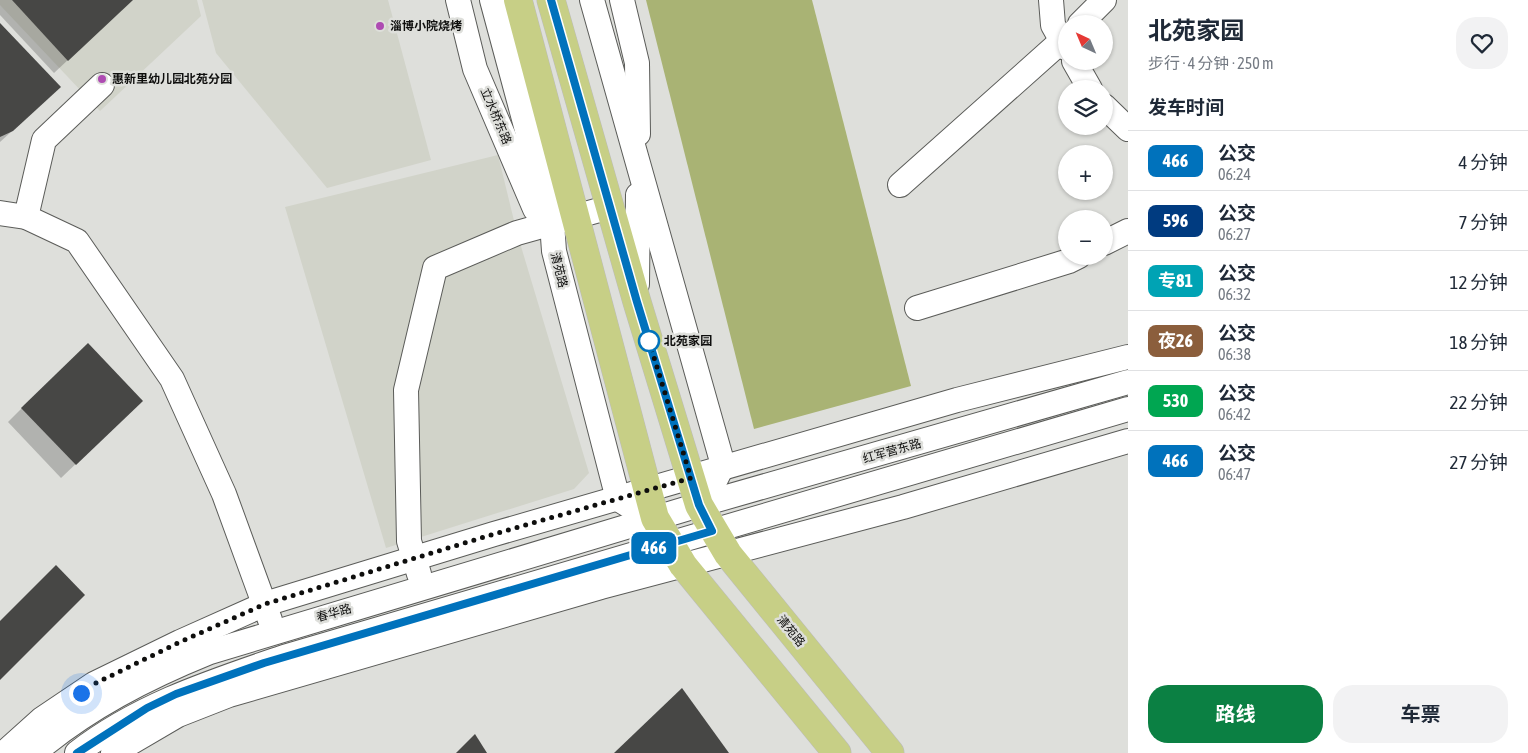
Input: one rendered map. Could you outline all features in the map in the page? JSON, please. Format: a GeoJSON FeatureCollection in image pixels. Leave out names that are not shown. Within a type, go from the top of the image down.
{"type":"FeatureCollection","features":[{"type":"Feature","properties":{"kind":"main road","name":"清苑路"},"geometry":{"type":"LineString","coordinates":[[518,0],[564,220],[594,281],[650,490],[655,518],[676,555],[837,753]]}},
{"type":"Feature","properties":{"kind":"main road","name":"清苑路"},"geometry":{"type":"LineString","coordinates":[[551,0],[637,302],[699,505],[712,531],[728,554],[890,753]]}},
{"type":"Feature","properties":{"kind":"street","name":"立水桥东路"},"geometry":{"type":"LineString","coordinates":[[458,0],[475,69],[537,211],[564,220]]}},
{"type":"Feature","properties":{"kind":"street","name":"清苑路"},"geometry":{"type":"LineString","coordinates":[[492,0],[564,220],[554,251],[618,498]]}},
{"type":"Feature","properties":{"kind":"street"},"geometry":{"type":"LineString","coordinates":[[592,0],[723,465],[699,505]]}},
{"type":"Feature","properties":{"kind":"street"},"geometry":{"type":"LineString","coordinates":[[622,0],[637,63],[637,302]]}},
{"type":"Feature","properties":{"kind":"street"},"geometry":{"type":"LineString","coordinates":[[1051,0],[1053,25],[1058,32]]}},
{"type":"Feature","properties":{"kind":"street"},"geometry":{"type":"LineString","coordinates":[[1089,15],[1104,0]]}},
{"type":"Feature","properties":{"kind":"street"},"geometry":{"type":"LineString","coordinates":[[900,185],[1058,48]]}},
{"type":"Feature","properties":{"kind":"street"},"geometry":{"type":"LineString","coordinates":[[26,217],[44,140],[102,85]]}},
{"type":"Feature","properties":{"kind":"street"},"geometry":{"type":"LineString","coordinates":[[1113,115],[1128,129]]}},
{"type":"Feature","properties":{"kind":"street"},"geometry":{"type":"LineString","coordinates":[[424,587],[409,541],[406,390],[435,268],[517,233],[610,207]]}},
{"type":"Feature","properties":{"kind":"street"},"geometry":{"type":"LineString","coordinates":[[0,213],[26,217],[77,241],[172,379],[224,494],[274,631]]}},
{"type":"Feature","properties":{"kind":"street"},"geometry":{"type":"LineString","coordinates":[[1113,238],[1128,231]]}},
{"type":"Feature","properties":{"kind":"street"},"geometry":{"type":"LineString","coordinates":[[918,308],[1058,264]]}},
{"type":"Feature","properties":{"kind":"street"},"geometry":{"type":"LineString","coordinates":[[4,753],[42,719],[94,684],[180,642],[265,604],[414,558],[957,400],[1128,357]]}},
{"type":"Feature","properties":{"kind":"street","name":"红军营东路"},"geometry":{"type":"LineString","coordinates":[[655,518],[1128,382]]}},
{"type":"Feature","properties":{"kind":"street","name":"红军营东路"},"geometry":{"type":"LineString","coordinates":[[712,531],[1128,409]]}},
{"type":"Feature","properties":{"kind":"street"},"geometry":{"type":"LineString","coordinates":[[77,753],[147,708],[211,682],[317,646],[676,555],[728,554],[903,507],[1128,441]]}},
{"type":"Feature","properties":{"kind":"street"},"geometry":{"type":"LineString","coordinates":[[618,498],[655,518]]}},
{"type":"Feature","properties":{"kind":"street","name":"春华路"},"geometry":{"type":"LineString","coordinates":[[34,753],[76,720],[122,692],[165,670],[210,652],[274,631],[655,518]]}},
{"type":"Feature","properties":{"kind":"street"},"geometry":{"type":"LineString","coordinates":[[113,753],[178,715],[229,695],[676,555],[712,531]]}},
{"type":"Feature","properties":{"kind":"shaded area","name":"惠新里幼儿园北苑分园"},"geometry":{"type":"Polygon","coordinates":[[[0,0],[197,0],[201,16],[100,111],[0,5],[0,0]]]}},
{"type":"Feature","properties":{"kind":"shaded area"},"geometry":{"type":"Polygon","coordinates":[[[202,0],[388,0],[431,160],[327,188],[216,53],[202,0]]]}},
{"type":"Feature","properties":{"kind":"shaded area"},"geometry":{"type":"Polygon","coordinates":[[[498,155],[517,233],[589,473],[574,489],[386,548],[285,207],[498,155]]]}},
{"type":"Feature","properties":{"kind":"green space"},"geometry":{"type":"Polygon","coordinates":[[[646,0],[812,0],[911,386],[754,429],[646,0]]]}},
{"type":"Feature","properties":{"kind":"building"},"geometry":{"type":"Polygon","coordinates":[[[12,0],[133,0],[68,61],[12,0]]]}},
{"type":"Feature","properties":{"kind":"building"},"geometry":{"type":"Polygon","coordinates":[[[0,23],[61,87],[13,131],[0,137],[0,23]]]}},
{"type":"Feature","properties":{"kind":"building"},"geometry":{"type":"Polygon","coordinates":[[[88,343],[143,401],[76,465],[21,408],[88,343]]]}},
{"type":"Feature","properties":{"kind":"building"},"geometry":{"type":"Polygon","coordinates":[[[56,565],[85,595],[0,680],[0,621],[56,565]]]}},
{"type":"Feature","properties":{"kind":"building"},"geometry":{"type":"Polygon","coordinates":[[[682,688],[729,753],[614,753],[682,688]]]}},
{"type":"Feature","properties":{"kind":"building"},"geometry":{"type":"Polygon","coordinates":[[[475,734],[487,753],[456,753],[475,734]]]}},
{"type":"Feature","properties":{"kind":"bus line","name":"466"},"geometry":{"type":"LineString","coordinates":[[77,753],[121,723],[176,694],[264,663],[712,531],[699,505],[637,302],[551,0]]}},
{"type":"Feature","properties":{"kind":"place","name":"淄博小院烧烤"},"geometry":{"type":"Point","coordinates":[380,26]}},
{"type":"Feature","properties":{"kind":"place","name":"惠新里幼儿园北苑分园"},"geometry":{"type":"Point","coordinates":[102,79]}},
{"type":"Feature","properties":{"kind":"place","name":"北苑家园"},"geometry":{"type":"Point","coordinates":[649,341]}},
{"type":"Feature","properties":{"kind":"route"},"geometry":{"type":"LineString","coordinates":[[81,693],[94,684],[180,642],[265,604],[494,534],[691,478],[649,341]]}}]}
